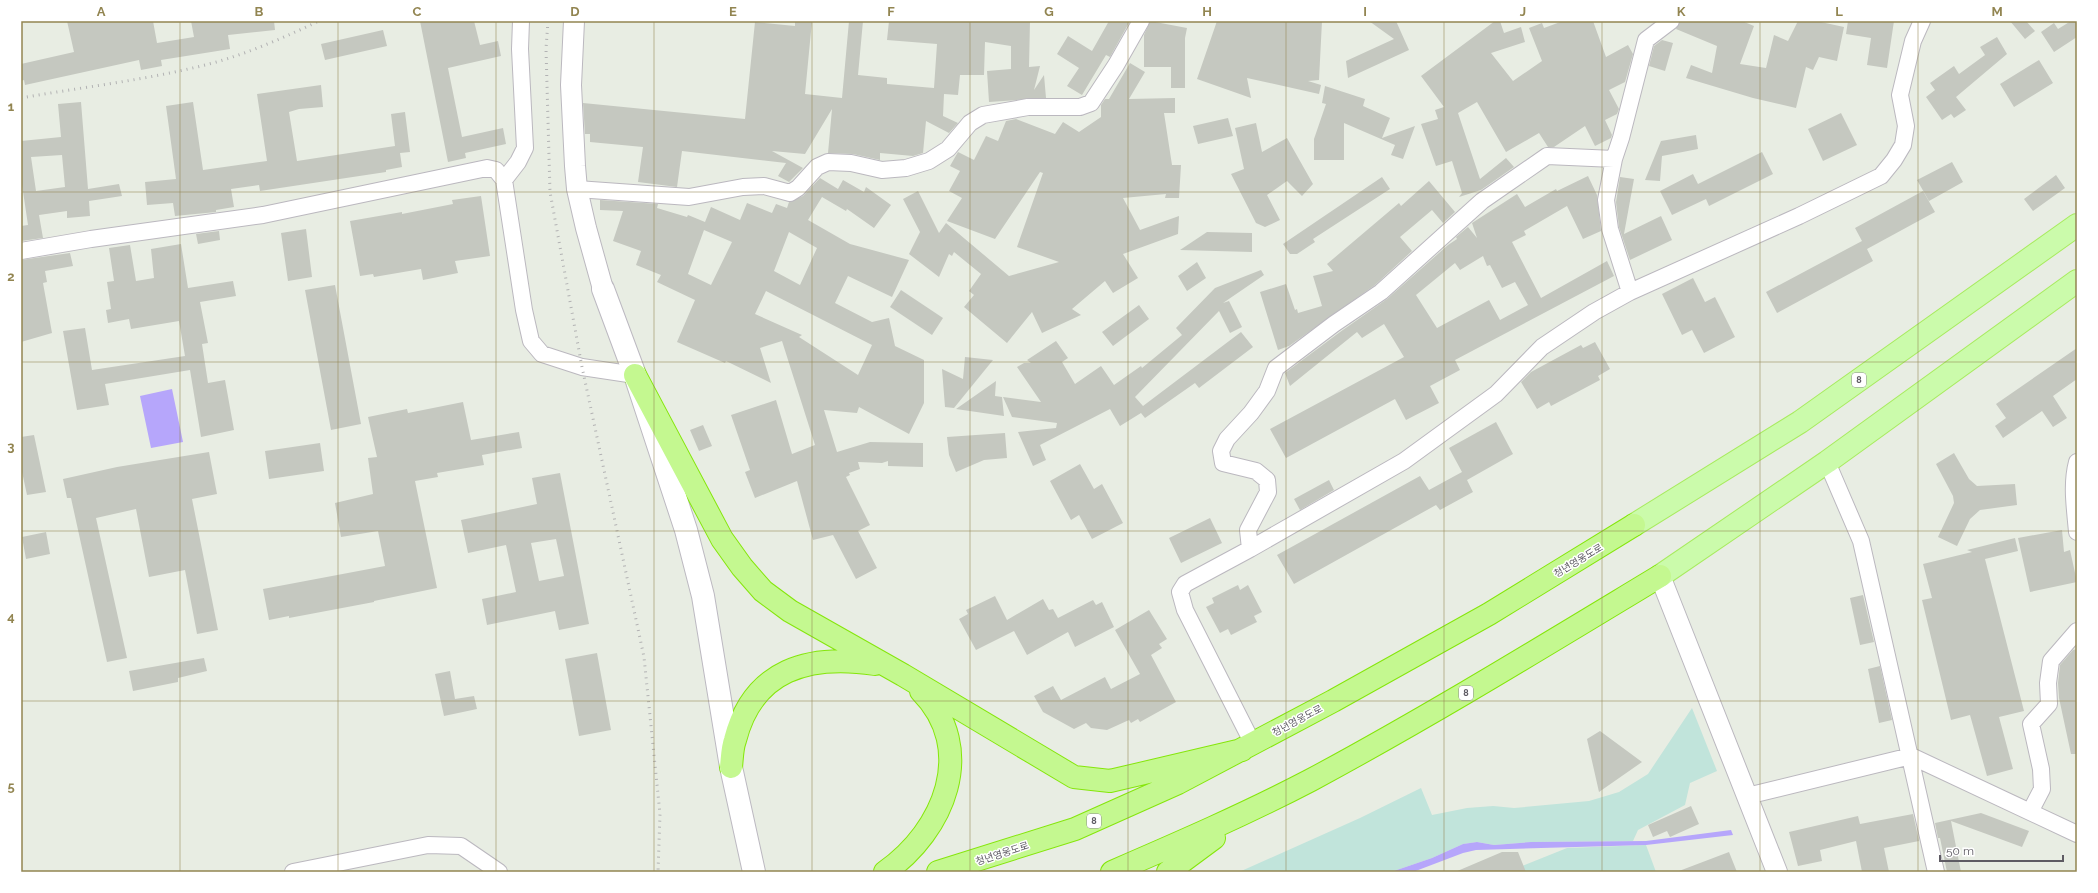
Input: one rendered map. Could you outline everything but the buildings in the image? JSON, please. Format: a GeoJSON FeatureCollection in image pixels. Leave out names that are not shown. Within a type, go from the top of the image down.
{"type":"FeatureCollection","features":[{"type":"Feature","properties":{"kind":"highway"},"geometry":{"type":"LineString","coordinates":[[635,375],[722,539],[742,567],[763,591],[790,612],[903,675],[1074,777],[1110,781],[1248,747]]}},
{"type":"Feature","properties":{"kind":"highway","name":"청년영웅도로"},"geometry":{"type":"LineString","coordinates":[[938,872],[1075,829],[1136,803],[1248,747],[1488,614],[1634,525]]}},
{"type":"Feature","properties":{"kind":"highway","name":"8"},"geometry":{"type":"LineString","coordinates":[[1112,872],[1214,828],[1267,802],[1444,706],[1660,576]]}},
{"type":"Feature","properties":{"kind":"highway"},"geometry":{"type":"LineString","coordinates":[[731,767],[734,740],[742,718],[752,700],[767,684],[785,672],[806,664],[829,660],[848,660],[880,665],[903,675],[922,692],[938,711],[946,733],[951,756],[945,793],[933,821],[920,841],[898,863],[885,872]]}},
{"type":"Feature","properties":{"kind":"highway"},"geometry":{"type":"LineString","coordinates":[[1168,872],[1196,850],[1267,802]]}},
{"type":"Feature","properties":{"kind":"main road","name":"8"},"geometry":{"type":"LineString","coordinates":[[1634,525],[1800,422],[2077,225]]}},
{"type":"Feature","properties":{"kind":"main road","name":"8"},"geometry":{"type":"LineString","coordinates":[[1660,576],[1827,462],[2077,281]]}},
{"type":"Feature","properties":{"kind":"main road"},"geometry":{"type":"LineString","coordinates":[[603,289],[635,375],[686,530],[703,596],[731,767],[754,872]]}},
{"type":"Feature","properties":{"kind":"street"},"geometry":{"type":"LineString","coordinates":[[504,180],[518,162],[524,148],[520,49],[521,21]]}},
{"type":"Feature","properties":{"kind":"street"},"geometry":{"type":"LineString","coordinates":[[574,21],[571,85],[578,189],[603,289]]}},
{"type":"Feature","properties":{"kind":"street"},"geometry":{"type":"LineString","coordinates":[[578,189],[689,197],[743,187],[764,186],[790,192],[798,188],[817,167],[828,162],[850,162],[882,170],[906,168],[929,161],[948,149],[970,123],[982,114],[1028,107],[1080,107],[1091,103],[1116,65],[1141,21]]}},
{"type":"Feature","properties":{"kind":"street"},"geometry":{"type":"LineString","coordinates":[[1630,292],[1610,229],[1606,200],[1614,159],[1621,138],[1646,40],[1671,21]]}},
{"type":"Feature","properties":{"kind":"street"},"geometry":{"type":"LineString","coordinates":[[1248,747],[1185,610],[1180,592],[1184,584],[1250,549],[1404,461],[1496,394],[1542,347],[1594,312],[1630,292],[1799,216],[1881,176],[1894,160],[1903,145],[1906,126],[1900,95],[1913,40],[1922,21]]}},
{"type":"Feature","properties":{"kind":"street"},"geometry":{"type":"LineString","coordinates":[[1250,549],[1248,530],[1268,492],[1267,480],[1256,471],[1223,463],[1221,451],[1227,439],[1251,413],[1267,391],[1276,368],[1334,324],[1382,292],[1482,202],[1547,156],[1614,159]]}},
{"type":"Feature","properties":{"kind":"street"},"geometry":{"type":"LineString","coordinates":[[21,251],[263,215],[487,168],[496,170],[504,180],[524,310],[531,341],[542,354],[582,367],[635,375]]}},
{"type":"Feature","properties":{"kind":"street"},"geometry":{"type":"LineString","coordinates":[[1827,462],[1861,541],[1911,756],[1936,872]]}},
{"type":"Feature","properties":{"kind":"street"},"geometry":{"type":"LineString","coordinates":[[2077,462],[2074,474],[2073,494],[2077,532]]}},
{"type":"Feature","properties":{"kind":"street"},"geometry":{"type":"LineString","coordinates":[[1660,576],[1777,872]]}},
{"type":"Feature","properties":{"kind":"street"},"geometry":{"type":"LineString","coordinates":[[2030,812],[2042,789],[2041,769],[2031,724],[2049,704],[2048,683],[2050,661],[2077,631]]}},
{"type":"Feature","properties":{"kind":"street"},"geometry":{"type":"LineString","coordinates":[[1747,796],[1911,756],[2077,834]]}},
{"type":"Feature","properties":{"kind":"street"},"geometry":{"type":"LineString","coordinates":[[293,872],[428,845],[461,846],[499,872]]}},
{"type":"Feature","properties":{"kind":"shaded area"},"geometry":{"type":"Polygon","coordinates":[[[172,389],[183,442],[151,448],[140,396],[172,389]]]}},
{"type":"Feature","properties":{"kind":"shaded area"},"geometry":{"type":"Polygon","coordinates":[[[1692,708],[1717,771],[1690,783],[1685,805],[1638,830],[1633,841],[1532,842],[1494,845],[1477,842],[1463,844],[1432,858],[1391,872],[1239,872],[1360,818],[1421,788],[1432,815],[1467,808],[1493,806],[1514,808],[1589,801],[1619,792],[1648,774],[1692,708]]]}},
{"type":"Feature","properties":{"kind":"shaded area"},"geometry":{"type":"Polygon","coordinates":[[[1731,830],[1733,835],[1646,845],[1476,850],[1463,853],[1413,872],[1391,872],[1432,858],[1463,844],[1477,842],[1494,845],[1531,842],[1646,841],[1731,830]]]}},
{"type":"Feature","properties":{"kind":"shaded area"},"geometry":{"type":"Polygon","coordinates":[[[1646,845],[1656,872],[1507,872],[1567,848],[1646,845]]]}},
{"type":"Feature","properties":{"kind":"railway"},"geometry":{"type":"LineString","coordinates":[[21,98],[186,70],[209,64],[265,45],[319,21]]}},
{"type":"Feature","properties":{"kind":"railway"},"geometry":{"type":"LineString","coordinates":[[548,21],[546,49],[550,192],[582,367],[644,657],[660,814],[658,872]]}}]}
